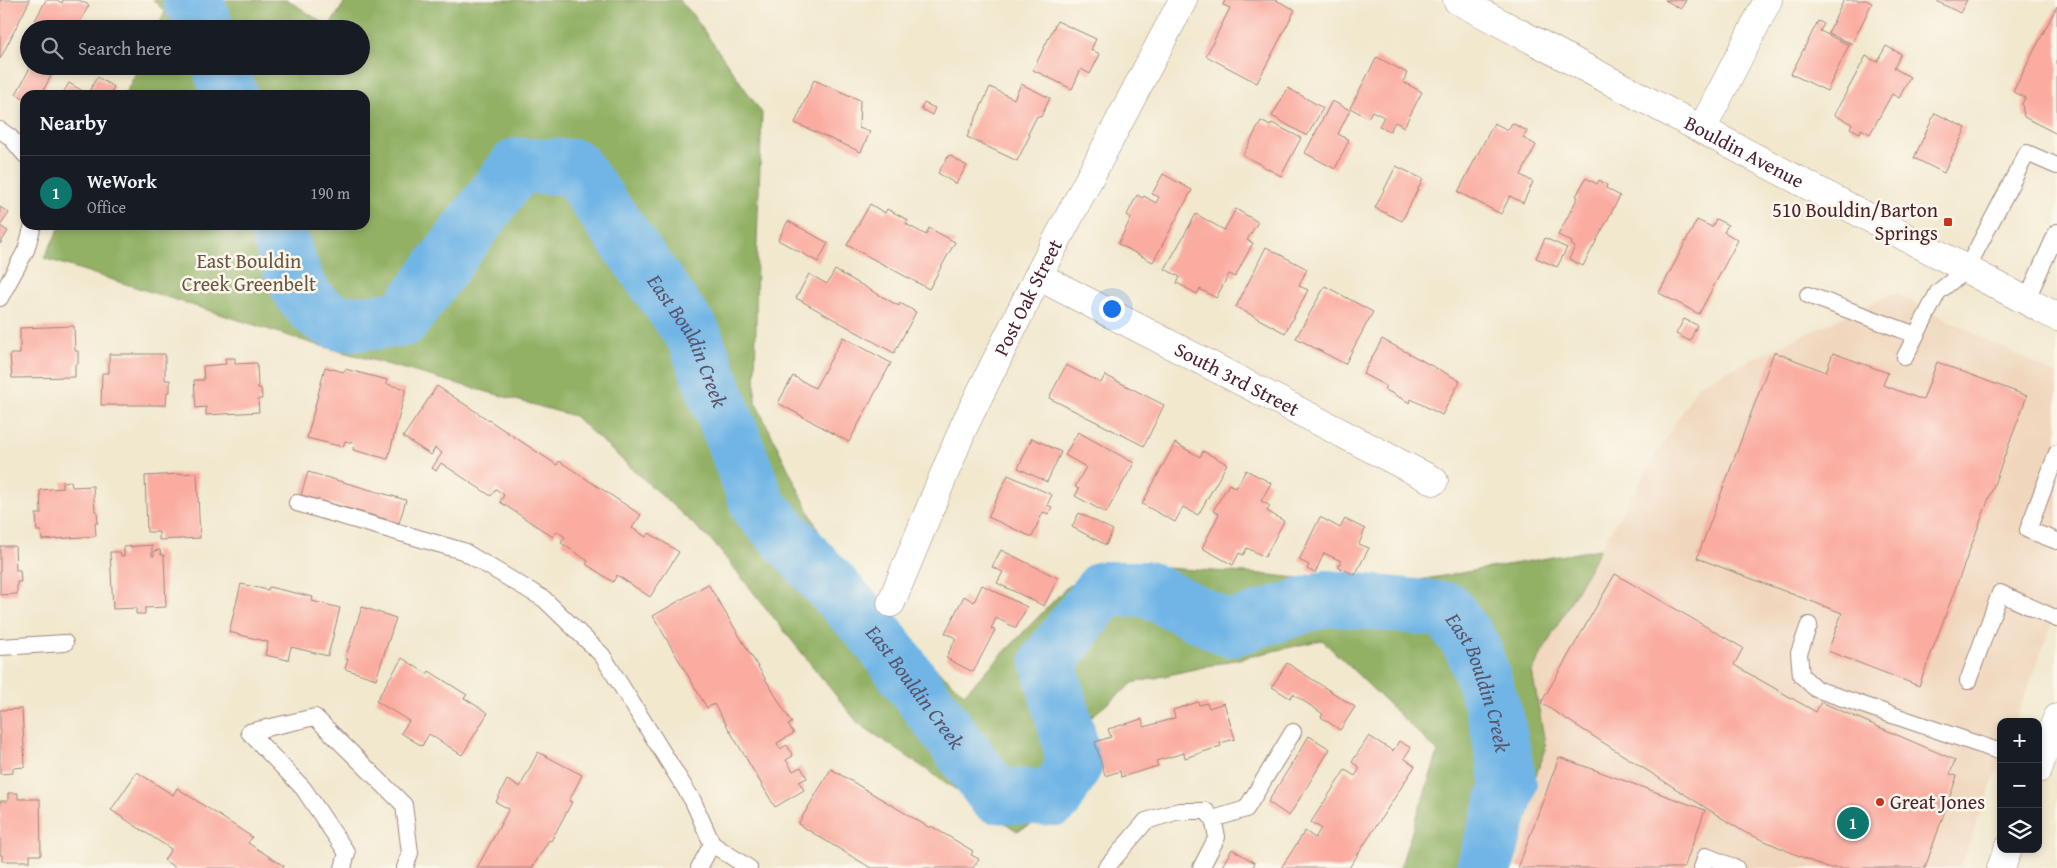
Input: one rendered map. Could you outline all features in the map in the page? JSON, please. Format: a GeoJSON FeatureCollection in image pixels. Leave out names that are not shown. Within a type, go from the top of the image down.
{"type":"FeatureCollection","features":[{"type":"Feature","properties":{"kind":"street","name":"Post Oak Street"},"geometry":{"type":"LineString","coordinates":[[891,603],[964,426],[1038,276],[1182,0]]}},
{"type":"Feature","properties":{"kind":"street","name":"Bouldin Avenue"},"geometry":{"type":"LineString","coordinates":[[1457,0],[2057,317]]}},
{"type":"Feature","properties":{"kind":"street"},"geometry":{"type":"LineString","coordinates":[[1702,129],[1768,0]]}},
{"type":"Feature","properties":{"kind":"street","name":"South 3rd Street"},"geometry":{"type":"LineString","coordinates":[[1038,276],[1434,481]]}},
{"type":"Feature","properties":{"kind":"street"},"geometry":{"type":"LineString","coordinates":[[2040,763],[2057,718]]}},
{"type":"Feature","properties":{"kind":"street"},"geometry":{"type":"LineString","coordinates":[[2001,868],[2007,853]]}},
{"type":"Feature","properties":{"kind":"lane"},"geometry":{"type":"LineString","coordinates":[[0,130],[10,137],[20,150]]}},
{"type":"Feature","properties":{"kind":"lane"},"geometry":{"type":"LineString","coordinates":[[1905,357],[1938,292],[1966,270],[2027,153],[2057,166]]}},
{"type":"Feature","properties":{"kind":"lane"},"geometry":{"type":"LineString","coordinates":[[0,298],[26,250],[32,230]]}},
{"type":"Feature","properties":{"kind":"lane"},"geometry":{"type":"LineString","coordinates":[[2026,301],[2057,232]]}},
{"type":"Feature","properties":{"kind":"lane"},"geometry":{"type":"LineString","coordinates":[[1808,295],[1916,335]]}},
{"type":"Feature","properties":{"kind":"lane"},"geometry":{"type":"LineString","coordinates":[[2057,453],[2028,530],[2057,541]]}},
{"type":"Feature","properties":{"kind":"lane"},"geometry":{"type":"LineString","coordinates":[[297,504],[463,551],[544,599],[602,656],[693,801],[712,844],[749,868]]}},
{"type":"Feature","properties":{"kind":"lane"},"geometry":{"type":"LineString","coordinates":[[1968,681],[2000,593],[2057,619]]}},
{"type":"Feature","properties":{"kind":"lane"},"geometry":{"type":"LineString","coordinates":[[1809,625],[1799,653],[1801,676],[1816,689],[1997,751]]}},
{"type":"Feature","properties":{"kind":"lane"},"geometry":{"type":"LineString","coordinates":[[0,647],[65,644]]}},
{"type":"Feature","properties":{"kind":"lane"},"geometry":{"type":"LineString","coordinates":[[343,868],[347,853],[303,788],[249,732],[315,717],[404,805],[410,853],[405,868]]}},
{"type":"Feature","properties":{"kind":"lane"},"geometry":{"type":"LineString","coordinates":[[1213,819],[1246,809],[1293,732]]}},
{"type":"Feature","properties":{"kind":"lane"},"geometry":{"type":"LineString","coordinates":[[1106,868],[1146,822],[1179,811],[1206,811],[1213,819],[1217,838],[1201,868]]}},
{"type":"Feature","properties":{"kind":"lane"},"geometry":{"type":"LineString","coordinates":[[699,868],[712,844]]}},
{"type":"Feature","properties":{"kind":"lane"},"geometry":{"type":"LineString","coordinates":[[1702,868],[1706,856],[1736,868]]}},
{"type":"Feature","properties":{"kind":"shaded area"},"geometry":{"type":"Polygon","coordinates":[[[1894,293],[2057,375],[2057,610],[2016,718],[1997,718],[1997,771],[1960,868],[1500,868],[1546,749],[1531,671],[1600,549],[1699,384],[1894,293]]]}},
{"type":"Feature","properties":{"kind":"green space"},"geometry":{"type":"Polygon","coordinates":[[[153,0],[288,0],[318,20],[161,20],[165,12],[153,0]]]}},
{"type":"Feature","properties":{"kind":"green space","name":"East Bouldin Creek Greenbelt"},"geometry":{"type":"Polygon","coordinates":[[[346,0],[679,0],[690,11],[762,113],[757,242],[755,401],[846,587],[964,694],[1068,586],[1118,565],[1261,574],[1379,587],[1600,549],[1532,671],[1546,749],[1500,868],[1400,868],[1438,752],[1322,640],[1133,683],[1076,729],[1088,785],[1055,814],[1017,831],[858,723],[713,542],[574,416],[314,344],[44,258],[58,230],[370,230],[370,90],[127,90],[135,75],[370,75],[370,20],[333,20],[346,0]]]}},
{"type":"Feature","properties":{"kind":"building"},"geometry":{"type":"Polygon","coordinates":[[[0,0],[30,0],[0,59],[0,0]]]}},
{"type":"Feature","properties":{"kind":"building"},"geometry":{"type":"Polygon","coordinates":[[[46,0],[57,0],[62,3],[63,0],[79,0],[89,5],[81,20],[35,20],[46,0]]]}},
{"type":"Feature","properties":{"kind":"building"},"geometry":{"type":"Polygon","coordinates":[[[1225,0],[1276,0],[1295,10],[1257,83],[1206,56],[1230,8],[1223,5],[1225,0]]]}},
{"type":"Feature","properties":{"kind":"building"},"geometry":{"type":"Polygon","coordinates":[[[1665,0],[1686,0],[1681,9],[1665,0]]]}},
{"type":"Feature","properties":{"kind":"building"},"geometry":{"type":"Polygon","coordinates":[[[1844,0],[1866,0],[1872,3],[1852,44],[1828,33],[1844,0]]]}},
{"type":"Feature","properties":{"kind":"building"},"geometry":{"type":"Polygon","coordinates":[[[1939,0],[1967,0],[1960,13],[1938,2],[1939,0]]]}},
{"type":"Feature","properties":{"kind":"building"},"geometry":{"type":"Polygon","coordinates":[[[2057,6],[2057,134],[2024,117],[2022,104],[2025,98],[2013,92],[2057,6]]]}},
{"type":"Feature","properties":{"kind":"building"},"geometry":{"type":"Polygon","coordinates":[[[1057,21],[1096,39],[1091,50],[1100,54],[1090,74],[1081,69],[1072,89],[1033,70],[1057,21]]]}},
{"type":"Feature","properties":{"kind":"building"},"geometry":{"type":"Polygon","coordinates":[[[1818,21],[1824,24],[1820,31],[1849,45],[1827,91],[1791,74],[1818,21]]]}},
{"type":"Feature","properties":{"kind":"building"},"geometry":{"type":"Polygon","coordinates":[[[1886,46],[1901,54],[1894,68],[1910,77],[1899,98],[1892,94],[1870,134],[1861,129],[1860,133],[1850,128],[1852,124],[1834,115],[1866,56],[1877,62],[1886,46]]]}},
{"type":"Feature","properties":{"kind":"building"},"geometry":{"type":"Polygon","coordinates":[[[1377,57],[1407,73],[1403,82],[1422,92],[1404,127],[1395,122],[1390,131],[1379,126],[1384,117],[1372,111],[1368,118],[1350,108],[1377,57]]]}},
{"type":"Feature","properties":{"kind":"building"},"geometry":{"type":"Polygon","coordinates":[[[26,75],[51,75],[44,90],[20,90],[20,96],[16,94],[26,75]]]}},
{"type":"Feature","properties":{"kind":"building"},"geometry":{"type":"Polygon","coordinates":[[[97,77],[114,87],[112,90],[90,90],[97,77]]]}},
{"type":"Feature","properties":{"kind":"building"},"geometry":{"type":"Polygon","coordinates":[[[814,80],[860,100],[859,128],[870,132],[861,152],[795,123],[814,80]]]}},
{"type":"Feature","properties":{"kind":"building"},"geometry":{"type":"Polygon","coordinates":[[[69,83],[81,90],[65,90],[69,83]]]}},
{"type":"Feature","properties":{"kind":"building"},"geometry":{"type":"Polygon","coordinates":[[[1021,84],[1050,98],[1041,117],[1037,116],[1017,161],[967,137],[990,87],[1014,99],[1021,84]]]}},
{"type":"Feature","properties":{"kind":"building"},"geometry":{"type":"Polygon","coordinates":[[[1288,88],[1323,108],[1307,136],[1272,116],[1288,88]]]}},
{"type":"Feature","properties":{"kind":"building"},"geometry":{"type":"Polygon","coordinates":[[[1332,101],[1350,110],[1338,134],[1349,140],[1335,169],[1305,153],[1332,101]]]}},
{"type":"Feature","properties":{"kind":"building"},"geometry":{"type":"Polygon","coordinates":[[[924,103],[935,108],[932,115],[921,109],[924,103]]]}},
{"type":"Feature","properties":{"kind":"building"},"geometry":{"type":"Polygon","coordinates":[[[1935,113],[1966,128],[1944,173],[1914,158],[1935,113]]]}},
{"type":"Feature","properties":{"kind":"building"},"geometry":{"type":"Polygon","coordinates":[[[1261,121],[1270,126],[1272,123],[1301,138],[1281,176],[1243,155],[1261,121]]]}},
{"type":"Feature","properties":{"kind":"building"},"geometry":{"type":"Polygon","coordinates":[[[1494,123],[1508,130],[1512,123],[1527,131],[1523,138],[1536,145],[1521,175],[1533,182],[1523,203],[1510,196],[1501,214],[1458,192],[1494,123]]]}},
{"type":"Feature","properties":{"kind":"building"},"geometry":{"type":"Polygon","coordinates":[[[949,155],[967,166],[956,184],[938,173],[949,155]]]}},
{"type":"Feature","properties":{"kind":"building"},"geometry":{"type":"Polygon","coordinates":[[[1396,166],[1423,179],[1402,221],[1375,208],[1396,166]]]}},
{"type":"Feature","properties":{"kind":"building"},"geometry":{"type":"Polygon","coordinates":[[[1163,174],[1192,190],[1153,262],[1118,244],[1131,218],[1127,215],[1137,195],[1143,198],[1144,196],[1156,203],[1159,197],[1152,194],[1163,174]]]}},
{"type":"Feature","properties":{"kind":"building"},"geometry":{"type":"Polygon","coordinates":[[[1586,178],[1597,184],[1599,180],[1607,185],[1606,188],[1620,196],[1583,266],[1569,259],[1575,247],[1571,244],[1572,242],[1558,235],[1586,178]]]}},
{"type":"Feature","properties":{"kind":"building"},"geometry":{"type":"Polygon","coordinates":[[[870,204],[885,213],[887,209],[908,220],[906,224],[926,235],[929,228],[955,242],[929,289],[847,245],[870,204]]]}},
{"type":"Feature","properties":{"kind":"building"},"geometry":{"type":"Polygon","coordinates":[[[0,207],[9,213],[0,226],[0,207]]]}},
{"type":"Feature","properties":{"kind":"building"},"geometry":{"type":"Polygon","coordinates":[[[1236,209],[1258,222],[1247,240],[1253,243],[1235,277],[1229,274],[1216,298],[1200,289],[1197,294],[1177,283],[1180,277],[1165,269],[1196,214],[1224,230],[1236,209]]]}},
{"type":"Feature","properties":{"kind":"building"},"geometry":{"type":"Polygon","coordinates":[[[1716,219],[1728,225],[1724,232],[1738,240],[1699,314],[1659,293],[1697,220],[1712,227],[1716,219]]]}},
{"type":"Feature","properties":{"kind":"building"},"geometry":{"type":"Polygon","coordinates":[[[788,221],[828,243],[818,262],[778,240],[788,221]]]}},
{"type":"Feature","properties":{"kind":"building"},"geometry":{"type":"Polygon","coordinates":[[[0,226],[8,231],[0,244],[0,226]]]}},
{"type":"Feature","properties":{"kind":"building"},"geometry":{"type":"Polygon","coordinates":[[[1545,238],[1567,248],[1557,267],[1536,258],[1545,238]]]}},
{"type":"Feature","properties":{"kind":"building"},"geometry":{"type":"Polygon","coordinates":[[[1266,247],[1307,269],[1299,286],[1308,290],[1285,333],[1236,307],[1266,247]]]}},
{"type":"Feature","properties":{"kind":"building"},"geometry":{"type":"Polygon","coordinates":[[[835,270],[899,306],[900,303],[916,312],[894,353],[796,298],[809,274],[827,284],[835,270]]]}},
{"type":"Feature","properties":{"kind":"building"},"geometry":{"type":"Polygon","coordinates":[[[1325,286],[1373,312],[1345,364],[1296,338],[1325,286]]]}},
{"type":"Feature","properties":{"kind":"building"},"geometry":{"type":"Polygon","coordinates":[[[1684,319],[1697,325],[1690,341],[1676,334],[1684,319]]]}},
{"type":"Feature","properties":{"kind":"building"},"geometry":{"type":"Polygon","coordinates":[[[74,326],[75,351],[78,351],[75,377],[12,378],[10,354],[20,354],[20,328],[74,326]]]}},
{"type":"Feature","properties":{"kind":"building"},"geometry":{"type":"Polygon","coordinates":[[[843,337],[891,363],[849,442],[778,403],[793,376],[815,388],[843,337]]]}},
{"type":"Feature","properties":{"kind":"building"},"geometry":{"type":"Polygon","coordinates":[[[1382,339],[1460,381],[1442,415],[1411,399],[1410,403],[1384,389],[1386,386],[1363,374],[1382,339]]]}},
{"type":"Feature","properties":{"kind":"building"},"geometry":{"type":"Polygon","coordinates":[[[1774,352],[1826,372],[1833,353],[1888,373],[1883,385],[1923,400],[1937,362],[2027,396],[1919,686],[1828,651],[1842,613],[1697,558],[1774,352]]]}},
{"type":"Feature","properties":{"kind":"building"},"geometry":{"type":"Polygon","coordinates":[[[109,354],[165,354],[165,380],[170,380],[170,392],[167,392],[166,405],[101,405],[102,373],[109,373],[109,354]]]}},
{"type":"Feature","properties":{"kind":"building"},"geometry":{"type":"Polygon","coordinates":[[[225,358],[235,358],[235,364],[257,363],[258,388],[261,388],[262,399],[258,399],[259,412],[206,415],[206,407],[196,408],[194,380],[204,380],[203,366],[226,364],[225,358]]]}},
{"type":"Feature","properties":{"kind":"building"},"geometry":{"type":"Polygon","coordinates":[[[1066,365],[1101,383],[1105,375],[1164,405],[1144,446],[1049,398],[1066,365]]]}},
{"type":"Feature","properties":{"kind":"building"},"geometry":{"type":"Polygon","coordinates":[[[325,367],[344,372],[345,369],[387,380],[386,384],[406,389],[388,459],[353,450],[354,443],[345,441],[343,447],[307,438],[325,367]]]}},
{"type":"Feature","properties":{"kind":"building"},"geometry":{"type":"Polygon","coordinates":[[[437,386],[557,465],[559,461],[641,515],[632,528],[646,537],[649,533],[679,552],[650,597],[617,575],[613,582],[586,564],[588,561],[561,543],[565,537],[557,531],[553,537],[500,502],[504,495],[496,489],[491,496],[441,463],[436,471],[432,468],[442,453],[435,448],[431,455],[403,437],[437,386]]]}},
{"type":"Feature","properties":{"kind":"building"},"geometry":{"type":"Polygon","coordinates":[[[1078,432],[1134,463],[1106,513],[1075,496],[1079,489],[1075,487],[1086,467],[1065,455],[1078,432]]]}},
{"type":"Feature","properties":{"kind":"building"},"geometry":{"type":"Polygon","coordinates":[[[1032,438],[1061,452],[1047,482],[1018,468],[1032,438]]]}},
{"type":"Feature","properties":{"kind":"building"},"geometry":{"type":"Polygon","coordinates":[[[1175,443],[1200,457],[1203,451],[1227,464],[1198,515],[1183,507],[1175,522],[1142,504],[1175,443]]]}},
{"type":"Feature","properties":{"kind":"building"},"geometry":{"type":"Polygon","coordinates":[[[1246,470],[1271,483],[1261,501],[1270,506],[1267,511],[1284,521],[1265,557],[1247,548],[1243,555],[1239,553],[1233,565],[1202,548],[1219,514],[1213,511],[1229,484],[1236,488],[1246,470]]]}},
{"type":"Feature","properties":{"kind":"building"},"geometry":{"type":"Polygon","coordinates":[[[308,472],[406,500],[399,523],[301,495],[308,472]]]}},
{"type":"Feature","properties":{"kind":"building"},"geometry":{"type":"Polygon","coordinates":[[[197,473],[200,538],[159,540],[159,532],[147,532],[145,476],[197,473]]]}},
{"type":"Feature","properties":{"kind":"building"},"geometry":{"type":"Polygon","coordinates":[[[1008,475],[1052,495],[1047,505],[1052,507],[1048,514],[1043,512],[1032,537],[988,517],[1008,475]]]}},
{"type":"Feature","properties":{"kind":"building"},"geometry":{"type":"Polygon","coordinates":[[[71,481],[72,487],[93,486],[98,523],[95,523],[96,536],[42,540],[41,531],[37,531],[36,514],[41,514],[40,490],[62,488],[62,482],[71,481]]]}},
{"type":"Feature","properties":{"kind":"building"},"geometry":{"type":"Polygon","coordinates":[[[1079,513],[1113,530],[1106,545],[1072,527],[1079,513]]]}},
{"type":"Feature","properties":{"kind":"building"},"geometry":{"type":"Polygon","coordinates":[[[1320,517],[1340,528],[1345,519],[1365,529],[1359,544],[1369,548],[1355,575],[1338,567],[1341,561],[1324,553],[1315,573],[1307,569],[1309,565],[1299,560],[1320,517]]]}},
{"type":"Feature","properties":{"kind":"building"},"geometry":{"type":"Polygon","coordinates":[[[152,545],[152,556],[154,556],[154,551],[160,550],[161,555],[164,555],[166,607],[145,608],[145,614],[136,614],[136,608],[113,609],[110,552],[120,552],[121,556],[124,556],[124,547],[152,545]]]}},
{"type":"Feature","properties":{"kind":"building"},"geometry":{"type":"Polygon","coordinates":[[[0,546],[15,546],[16,570],[20,570],[21,582],[17,582],[17,594],[0,595],[0,546]]]}},
{"type":"Feature","properties":{"kind":"building"},"geometry":{"type":"Polygon","coordinates":[[[1001,550],[1058,578],[1044,606],[997,583],[1003,572],[992,567],[1001,550]]]}},
{"type":"Feature","properties":{"kind":"building"},"geometry":{"type":"Polygon","coordinates":[[[1615,574],[1743,648],[1734,665],[1816,712],[1821,702],[1955,760],[1950,774],[1957,776],[1925,868],[1827,868],[1744,832],[1541,703],[1615,574]]]}},
{"type":"Feature","properties":{"kind":"building"},"geometry":{"type":"Polygon","coordinates":[[[241,584],[268,590],[269,587],[313,597],[312,601],[340,608],[328,656],[291,647],[288,660],[265,655],[268,642],[229,632],[241,584]]]}},
{"type":"Feature","properties":{"kind":"building"},"geometry":{"type":"Polygon","coordinates":[[[708,584],[792,723],[788,725],[794,733],[777,743],[780,749],[787,745],[793,756],[786,760],[793,771],[801,767],[807,778],[799,782],[804,790],[775,807],[714,704],[707,708],[653,616],[708,584]]]}},
{"type":"Feature","properties":{"kind":"building"},"geometry":{"type":"Polygon","coordinates":[[[982,585],[1027,607],[1016,628],[996,618],[991,629],[995,630],[973,672],[946,658],[956,638],[945,633],[964,596],[974,602],[982,585]]]}},
{"type":"Feature","properties":{"kind":"building"},"geometry":{"type":"Polygon","coordinates":[[[362,607],[396,618],[376,679],[345,669],[348,659],[345,659],[362,607]]]}},
{"type":"Feature","properties":{"kind":"building"},"geometry":{"type":"Polygon","coordinates":[[[402,658],[427,674],[429,671],[467,695],[464,698],[488,713],[462,755],[429,734],[422,746],[401,733],[409,721],[376,701],[402,658]]]}},
{"type":"Feature","properties":{"kind":"building"},"geometry":{"type":"Polygon","coordinates":[[[1287,663],[1355,707],[1340,730],[1321,717],[1323,714],[1293,694],[1290,698],[1272,687],[1287,663]]]}},
{"type":"Feature","properties":{"kind":"building"},"geometry":{"type":"Polygon","coordinates":[[[1198,702],[1199,705],[1207,703],[1209,708],[1224,703],[1235,739],[1220,743],[1221,746],[1185,758],[1184,753],[1156,761],[1158,766],[1121,777],[1120,771],[1105,776],[1095,742],[1111,737],[1108,729],[1142,719],[1144,727],[1175,718],[1173,710],[1198,702]]]}},
{"type":"Feature","properties":{"kind":"building"},"geometry":{"type":"Polygon","coordinates":[[[22,709],[25,767],[13,768],[13,773],[0,774],[0,710],[22,709]]]}},
{"type":"Feature","properties":{"kind":"building"},"geometry":{"type":"Polygon","coordinates":[[[1309,736],[1330,749],[1289,816],[1268,802],[1309,736]]]}},
{"type":"Feature","properties":{"kind":"building"},"geometry":{"type":"Polygon","coordinates":[[[1369,736],[1393,751],[1399,741],[1411,748],[1404,758],[1415,766],[1349,868],[1281,868],[1305,831],[1315,838],[1321,828],[1311,822],[1345,770],[1355,776],[1360,768],[1352,762],[1369,736]]]}},
{"type":"Feature","properties":{"kind":"building"},"geometry":{"type":"Polygon","coordinates":[[[538,752],[582,775],[569,801],[572,802],[551,841],[549,840],[532,868],[477,868],[509,809],[496,802],[507,780],[520,787],[538,752]]]}},
{"type":"Feature","properties":{"kind":"building"},"geometry":{"type":"Polygon","coordinates":[[[1559,757],[1705,810],[1684,868],[1518,868],[1559,757]]]}},
{"type":"Feature","properties":{"kind":"building"},"geometry":{"type":"Polygon","coordinates":[[[831,769],[930,828],[931,826],[973,851],[971,855],[979,859],[973,868],[871,868],[798,824],[831,769]]]}},
{"type":"Feature","properties":{"kind":"building"},"geometry":{"type":"Polygon","coordinates":[[[137,772],[173,795],[177,788],[252,837],[248,843],[284,866],[283,868],[176,868],[164,860],[171,849],[111,810],[137,772]]]}},
{"type":"Feature","properties":{"kind":"building"},"geometry":{"type":"Polygon","coordinates":[[[8,793],[18,793],[18,799],[40,799],[41,855],[30,855],[30,861],[2,861],[2,855],[0,855],[0,801],[8,801],[8,793]]]}},
{"type":"Feature","properties":{"kind":"building"},"geometry":{"type":"Polygon","coordinates":[[[1232,849],[1255,863],[1252,868],[1221,868],[1232,849]]]}},
{"type":"Feature","properties":{"kind":"waterway","name":"East Bouldin Creek"},"geometry":{"type":"LineString","coordinates":[[191,0],[200,12],[203,20]]}},
{"type":"Feature","properties":{"kind":"waterway","name":"East Bouldin Creek"},"geometry":{"type":"LineString","coordinates":[[223,75],[228,90]]}},
{"type":"Feature","properties":{"kind":"waterway","name":"East Bouldin Creek"},"geometry":{"type":"LineString","coordinates":[[278,230],[291,270],[304,297],[326,317],[341,323],[403,319],[517,166],[574,167],[694,336],[759,507],[878,637],[995,795],[1055,798],[1075,763],[1048,661],[1103,589],[1147,589],[1229,629],[1328,598],[1447,610],[1473,648],[1496,718],[1509,784],[1484,868]]}},
{"type":"Feature","properties":{"kind":"place","name":"510 Bouldin/Barton Springs"},"geometry":{"type":"Point","coordinates":[1948,222]}},
{"type":"Feature","properties":{"kind":"place","name":"Great Jones"},"geometry":{"type":"Point","coordinates":[1880,802]}},
{"type":"Feature","properties":{"kind":"place","name":"WeWork"},"geometry":{"type":"Point","coordinates":[1853,823]}}]}
